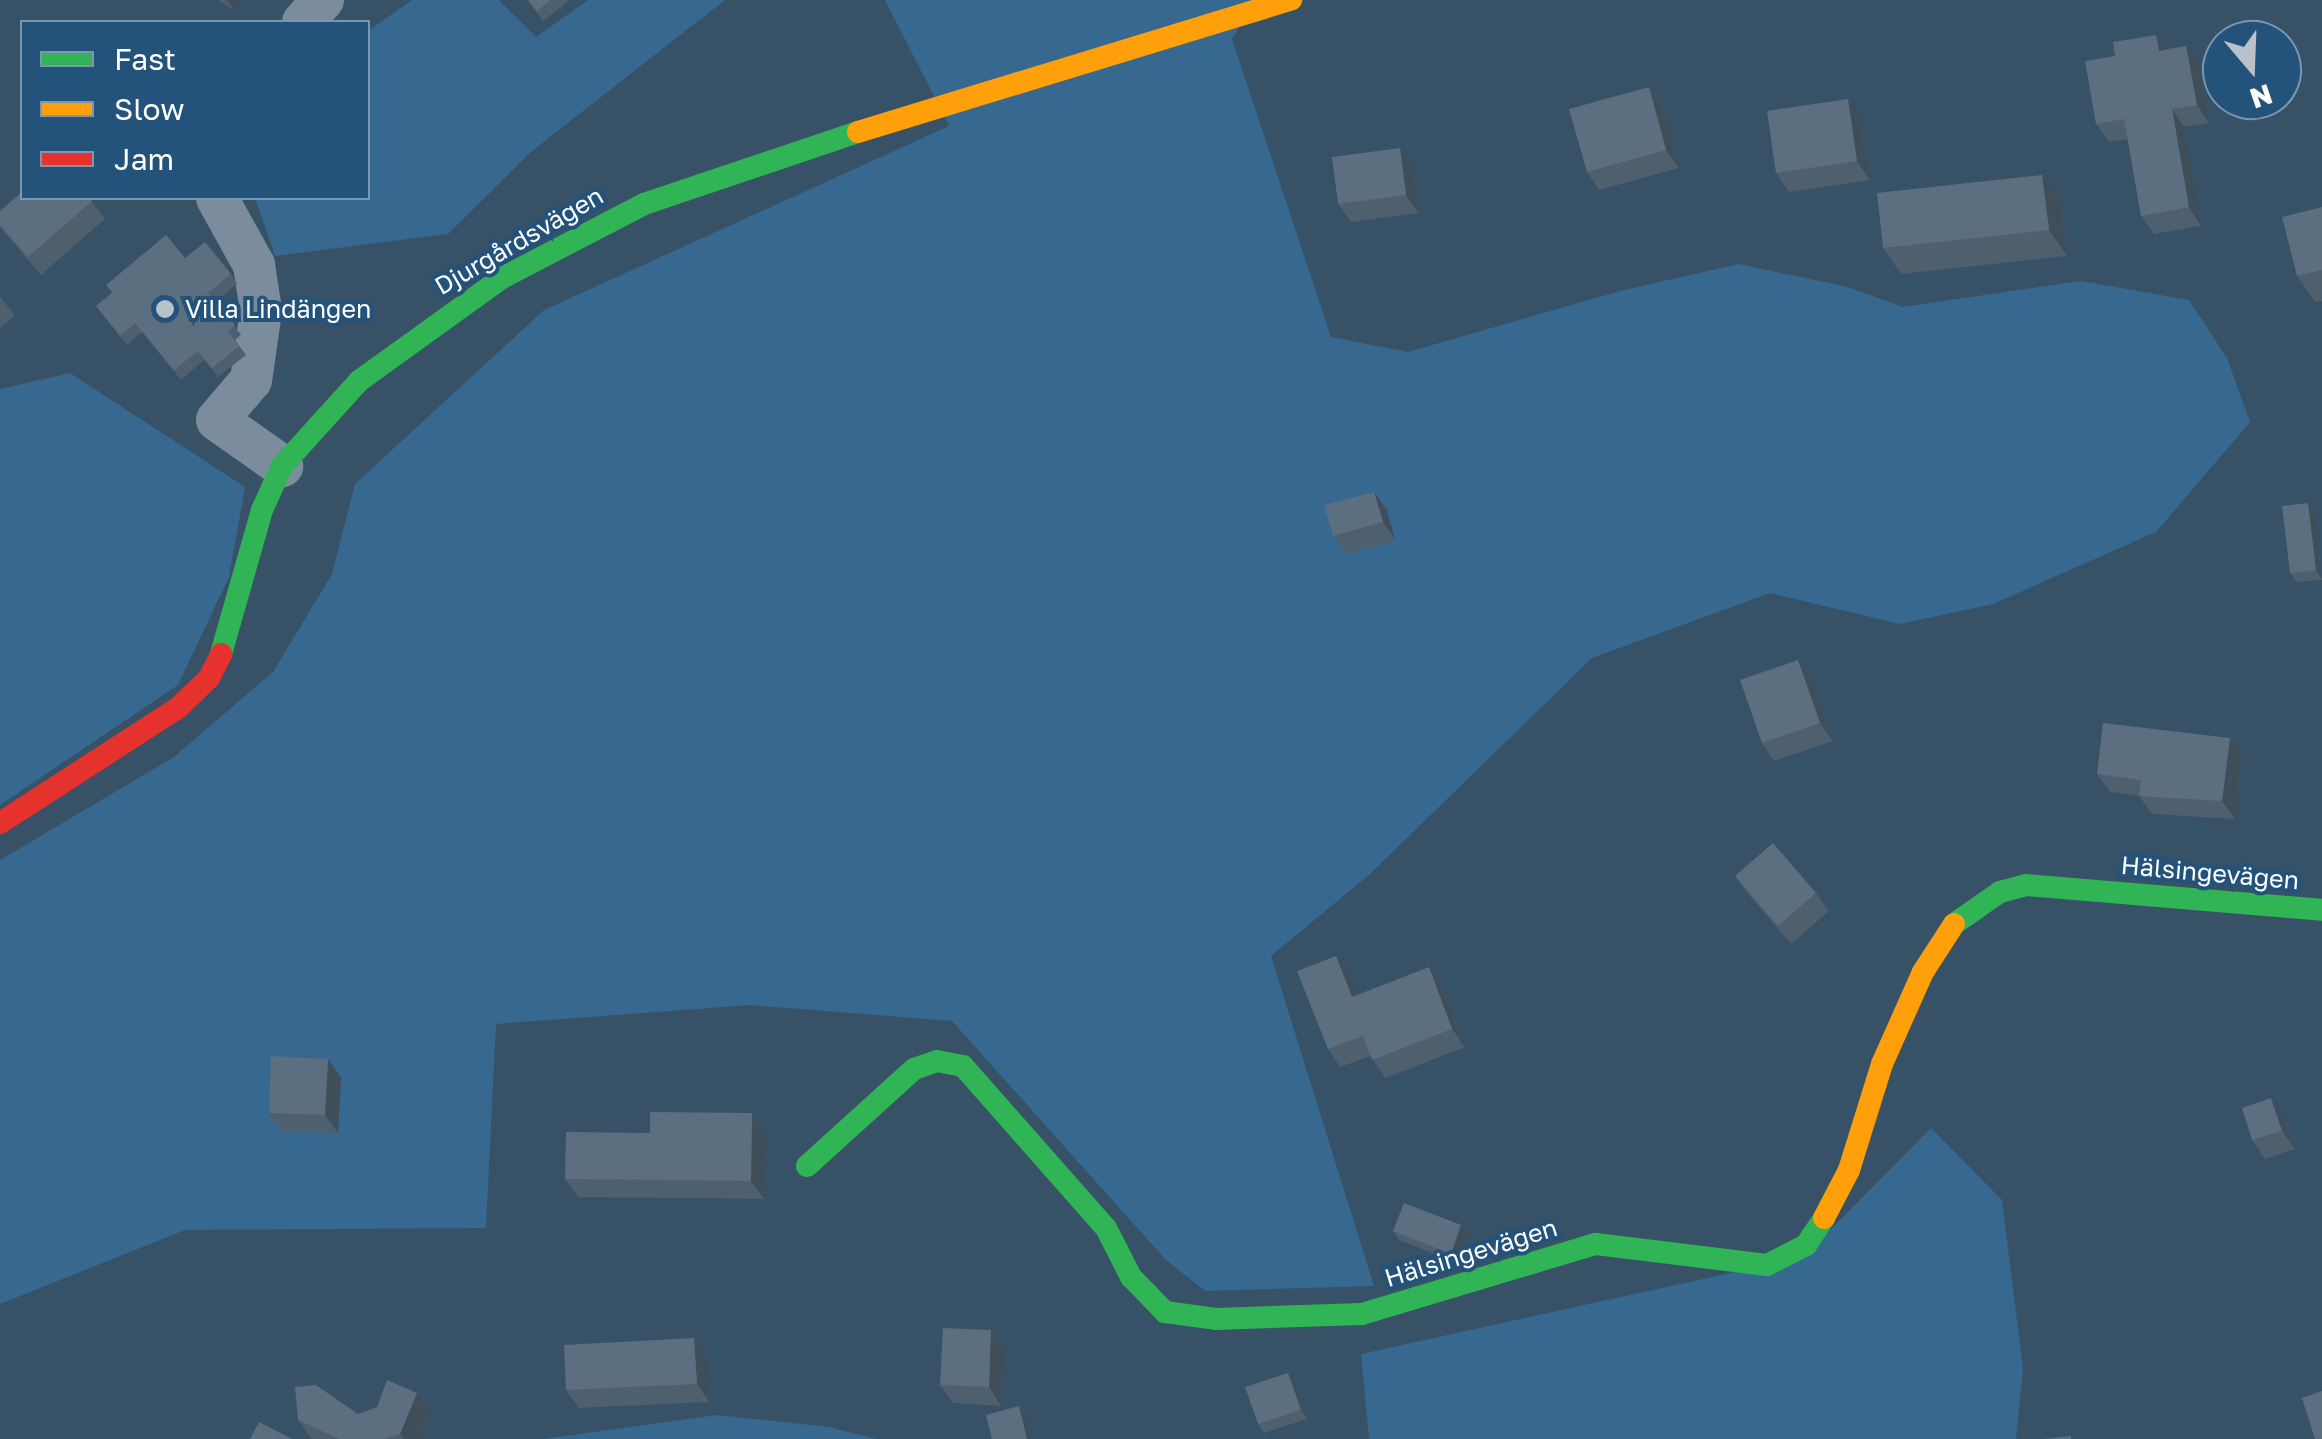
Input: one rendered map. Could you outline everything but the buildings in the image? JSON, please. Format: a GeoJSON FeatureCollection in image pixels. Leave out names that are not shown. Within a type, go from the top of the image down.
{"type":"FeatureCollection","features":[{"type":"Feature","properties":{"kind":"street"},"geometry":{"type":"LineString","coordinates":[[305,20],[323,0]]}},
{"type":"Feature","properties":{"kind":"street","name":"Djurgårdsvägen"},"geometry":{"type":"LineString","coordinates":[[0,823],[179,707],[209,678],[232,632],[262,510],[282,466],[359,380],[436,320],[562,244],[644,204],[909,115],[1291,0]]}},
{"type":"Feature","properties":{"kind":"street"},"geometry":{"type":"LineString","coordinates":[[218,200],[254,265],[261,311],[251,380],[218,420],[282,466]]}},
{"type":"Feature","properties":{"kind":"street","name":"Hälsingevägen"},"geometry":{"type":"LineString","coordinates":[[807,1166],[914,1069],[937,1062],[963,1066],[994,1095],[1106,1228],[1131,1277],[1165,1312],[1216,1320],[1362,1314],[1596,1244],[1767,1265],[1806,1245],[1826,1215],[1923,972],[1958,918],[2026,885],[2071,885],[2322,910]]}},
{"type":"Feature","properties":{"kind":"shaded area"},"geometry":{"type":"Polygon","coordinates":[[[412,0],[499,0],[536,37],[588,0],[725,0],[532,151],[448,234],[275,256],[256,200],[370,200],[370,30],[412,0]]]}},
{"type":"Feature","properties":{"kind":"shaded area"},"geometry":{"type":"Polygon","coordinates":[[[885,0],[1256,0],[1232,39],[1331,337],[1408,352],[1620,291],[1738,264],[1848,287],[1902,307],[2081,281],[2189,300],[2227,358],[2250,422],[2156,532],[1993,604],[1900,624],[1770,593],[1592,658],[1370,874],[1271,956],[1374,1286],[1205,1291],[1165,1259],[952,1021],[751,1005],[496,1024],[486,1228],[185,1230],[0,1304],[0,860],[174,757],[273,672],[332,574],[355,484],[544,310],[949,126],[885,0]]]}},
{"type":"Feature","properties":{"kind":"shaded area"},"geometry":{"type":"Polygon","coordinates":[[[70,373],[245,487],[229,577],[178,685],[0,805],[0,389],[70,373]]]}},
{"type":"Feature","properties":{"kind":"shaded area"},"geometry":{"type":"Polygon","coordinates":[[[1931,1128],[2002,1200],[2023,1369],[2016,1439],[1369,1439],[1361,1354],[1803,1257],[1931,1128]]]}},
{"type":"Feature","properties":{"kind":"shaded area"},"geometry":{"type":"Polygon","coordinates":[[[717,1415],[829,1427],[876,1439],[543,1439],[717,1415]]]}},
{"type":"Feature","properties":{"kind":"traffic: fast"},"geometry":{"type":"LineString","coordinates":[[221,654],[262,510],[282,466],[359,381],[502,278],[644,204],[858,132]]}},
{"type":"Feature","properties":{"kind":"traffic: fast"},"geometry":{"type":"LineString","coordinates":[[1954,924],[2000,892],[2026,885],[2322,910]]}},
{"type":"Feature","properties":{"kind":"traffic: fast"},"geometry":{"type":"LineString","coordinates":[[807,1166],[914,1069],[937,1061],[963,1066],[1106,1228],[1131,1277],[1165,1312],[1216,1319],[1362,1314],[1596,1244],[1767,1265],[1806,1245],[1824,1218]]}},
{"type":"Feature","properties":{"kind":"traffic: slow"},"geometry":{"type":"LineString","coordinates":[[858,132],[1291,0]]}},
{"type":"Feature","properties":{"kind":"traffic: slow"},"geometry":{"type":"LineString","coordinates":[[1824,1218],[1849,1170],[1882,1064],[1923,972],[1954,924]]}},
{"type":"Feature","properties":{"kind":"traffic: jam"},"geometry":{"type":"LineString","coordinates":[[0,823],[179,707],[209,678],[221,654]]}},
{"type":"Feature","properties":{"kind":"place","name":"Villa Lindängen"},"geometry":{"type":"Point","coordinates":[165,309]}}]}
